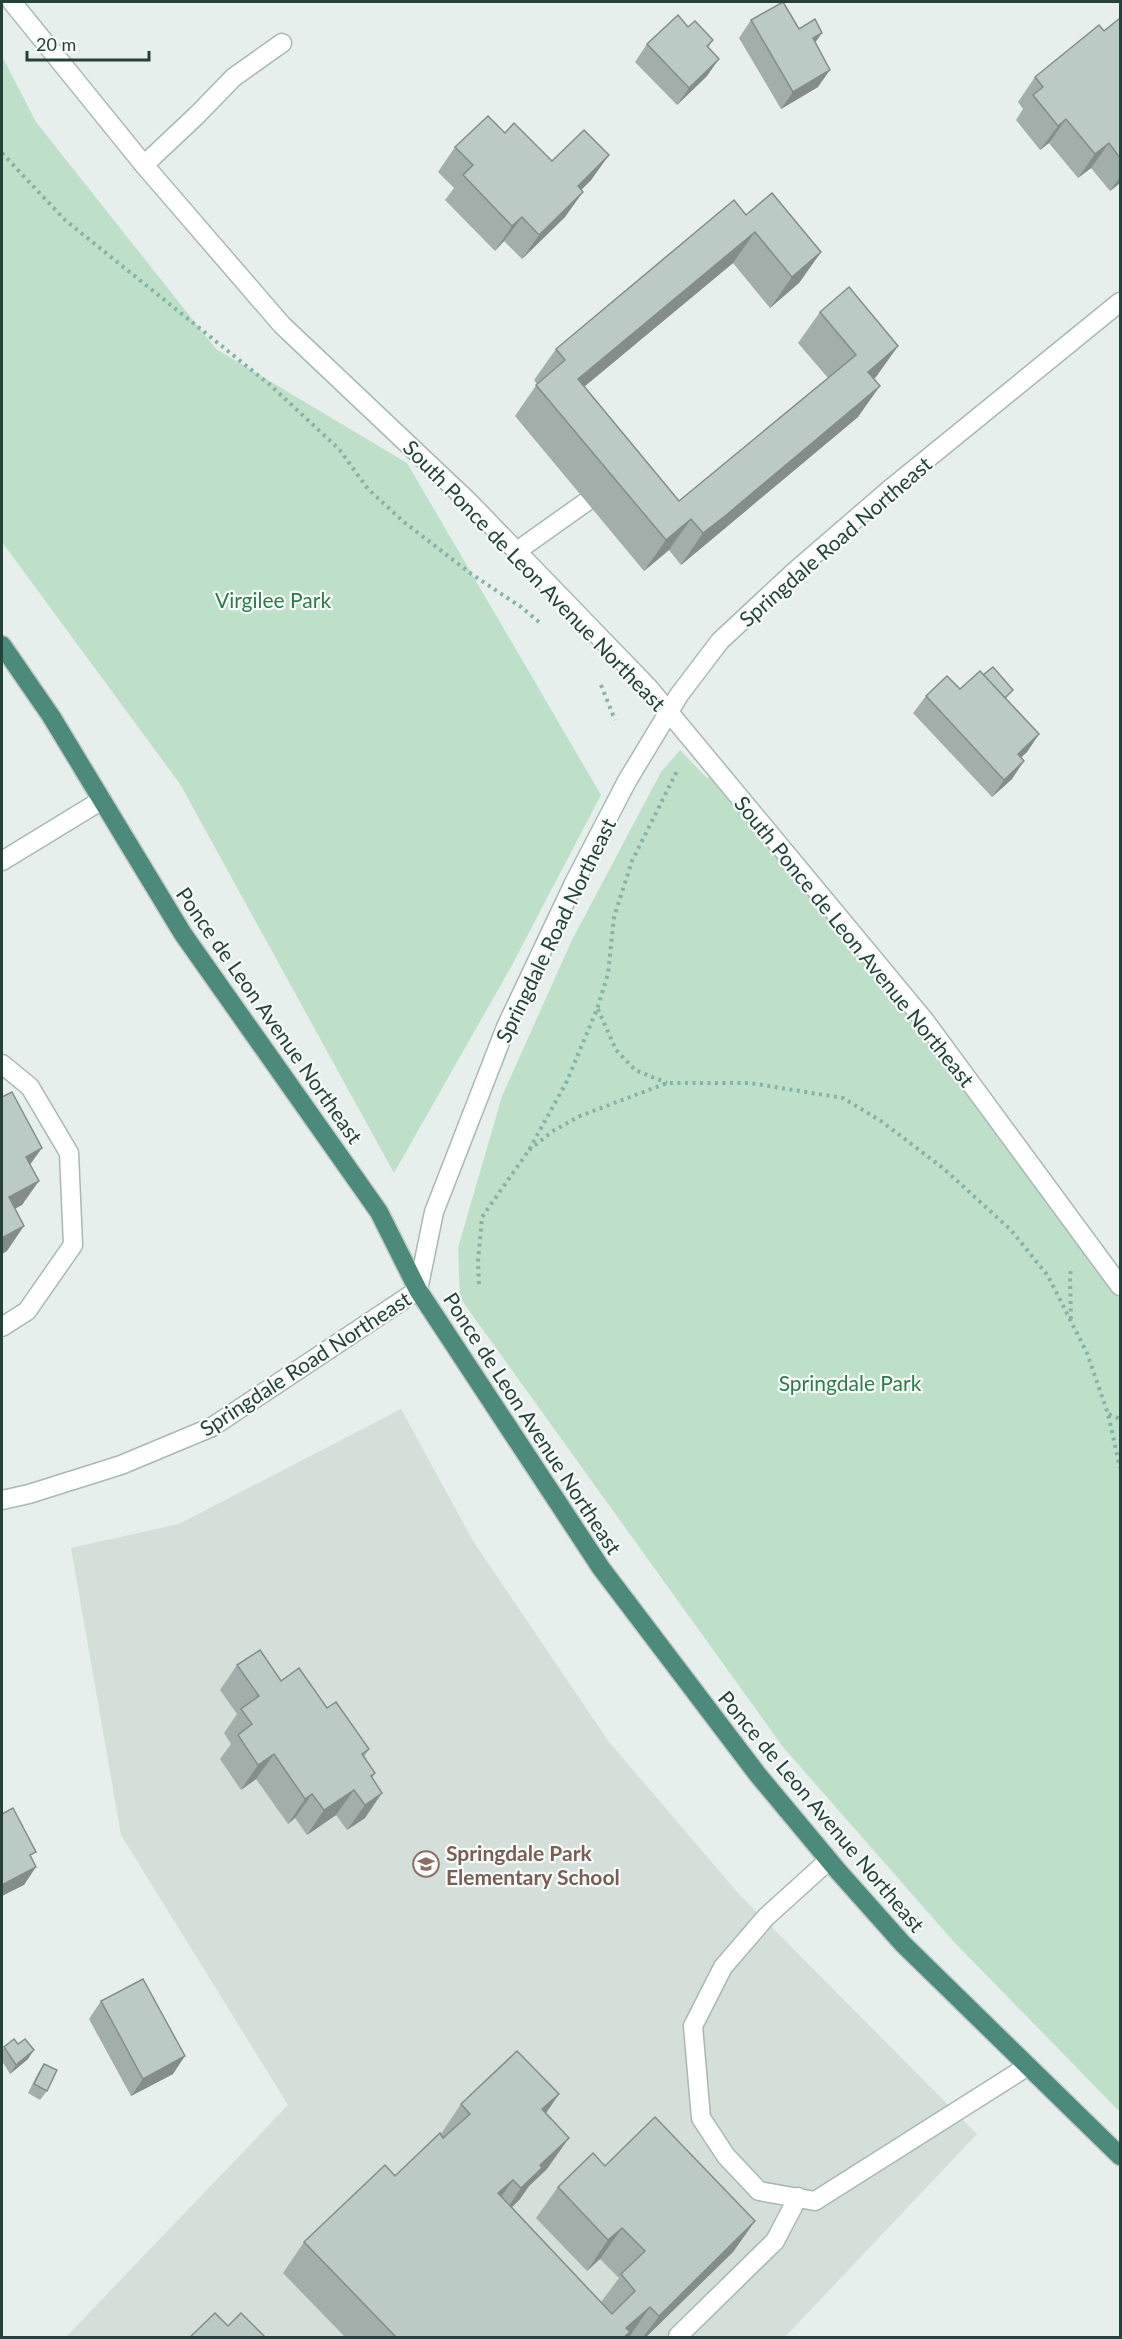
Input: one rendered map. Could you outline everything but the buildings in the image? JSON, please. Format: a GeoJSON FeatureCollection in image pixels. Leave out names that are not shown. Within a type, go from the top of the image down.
{"type":"FeatureCollection","features":[{"type":"Feature","properties":{"kind":"highway","name":"Ponce de Leon Avenue Northeast"},"geometry":{"type":"LineString","coordinates":[[2,645],[51,716],[183,934],[379,1212],[418,1290],[601,1568],[715,1719],[829,1860],[903,1944],[1120,2156]]}},
{"type":"Feature","properties":{"kind":"street","name":"South Ponce de Leon Avenue Northeast"},"geometry":{"type":"LineString","coordinates":[[12,2],[144,165],[282,325],[469,502],[607,643],[669,711],[925,1021],[1120,1286]]}},
{"type":"Feature","properties":{"kind":"street"},"geometry":{"type":"LineString","coordinates":[[144,165],[234,76],[282,44]]}},
{"type":"Feature","properties":{"kind":"street","name":"Springdale Road Northeast"},"geometry":{"type":"LineString","coordinates":[[2,1500],[29,1494],[121,1465],[212,1427],[418,1290],[434,1212],[506,1027],[574,883],[627,782],[669,711],[720,641],[794,572],[898,483],[1120,303]]}},
{"type":"Feature","properties":{"kind":"street"},"geometry":{"type":"LineString","coordinates":[[517,551],[586,502]]}},
{"type":"Feature","properties":{"kind":"street"},"geometry":{"type":"LineString","coordinates":[[2,861],[102,800]]}},
{"type":"Feature","properties":{"kind":"street"},"geometry":{"type":"LineString","coordinates":[[2,1065],[30,1087],[69,1153],[73,1245],[27,1311],[2,1328]]}},
{"type":"Feature","properties":{"kind":"street"},"geometry":{"type":"LineString","coordinates":[[829,1860],[766,1917],[723,1968],[693,2026],[701,2118],[726,2157],[759,2191],[815,2201],[1028,2066]]}},
{"type":"Feature","properties":{"kind":"street"},"geometry":{"type":"LineString","coordinates":[[678,2336],[775,2241],[798,2198]]}},
{"type":"Feature","properties":{"kind":"path"},"geometry":{"type":"LineString","coordinates":[[2,153],[65,219],[269,384],[339,449],[368,489],[404,522],[545,627]]}},
{"type":"Feature","properties":{"kind":"path"},"geometry":{"type":"LineString","coordinates":[[600,682],[615,720]]}},
{"type":"Feature","properties":{"kind":"path"},"geometry":{"type":"LineString","coordinates":[[479,1284],[478,1262],[482,1217],[529,1150],[567,1082],[597,1009],[608,974],[614,917],[632,861],[679,766]]}},
{"type":"Feature","properties":{"kind":"path"},"geometry":{"type":"LineString","coordinates":[[597,1009],[616,1050],[635,1070],[668,1083]]}},
{"type":"Feature","properties":{"kind":"path"},"geometry":{"type":"LineString","coordinates":[[529,1150],[553,1131],[580,1116],[668,1083],[750,1083],[843,1098],[881,1121],[943,1168],[1011,1230],[1048,1276],[1088,1353],[1108,1414],[1120,1468]]}},
{"type":"Feature","properties":{"kind":"path"},"geometry":{"type":"LineString","coordinates":[[1108,1414],[1120,1419]]}},
{"type":"Feature","properties":{"kind":"shaded area","name":"Springdale Park Elementary School"},"geometry":{"type":"Polygon","coordinates":[[[401,1409],[473,1541],[609,1742],[738,1893],[977,2134],[785,2337],[65,2338],[288,2105],[121,1835],[71,1548],[179,1524],[401,1409]]]}},
{"type":"Feature","properties":{"kind":"green space","name":"Virgilee Park"},"geometry":{"type":"Polygon","coordinates":[[[2,56],[36,122],[216,349],[407,463],[601,795],[511,967],[394,1173],[180,784],[2,542],[2,56]]]}},
{"type":"Feature","properties":{"kind":"green space","name":"Springdale Park"},"geometry":{"type":"Polygon","coordinates":[[[680,750],[707,778],[719,775],[751,826],[871,960],[1120,1299],[1120,2112],[954,1942],[783,1747],[460,1298],[458,1248],[502,1096],[572,940],[661,772],[680,750]]]}},
{"type":"Feature","properties":{"kind":"place","name":"Springdale Park Elementary School"},"geometry":{"type":"Point","coordinates":[426,1864]}}]}
